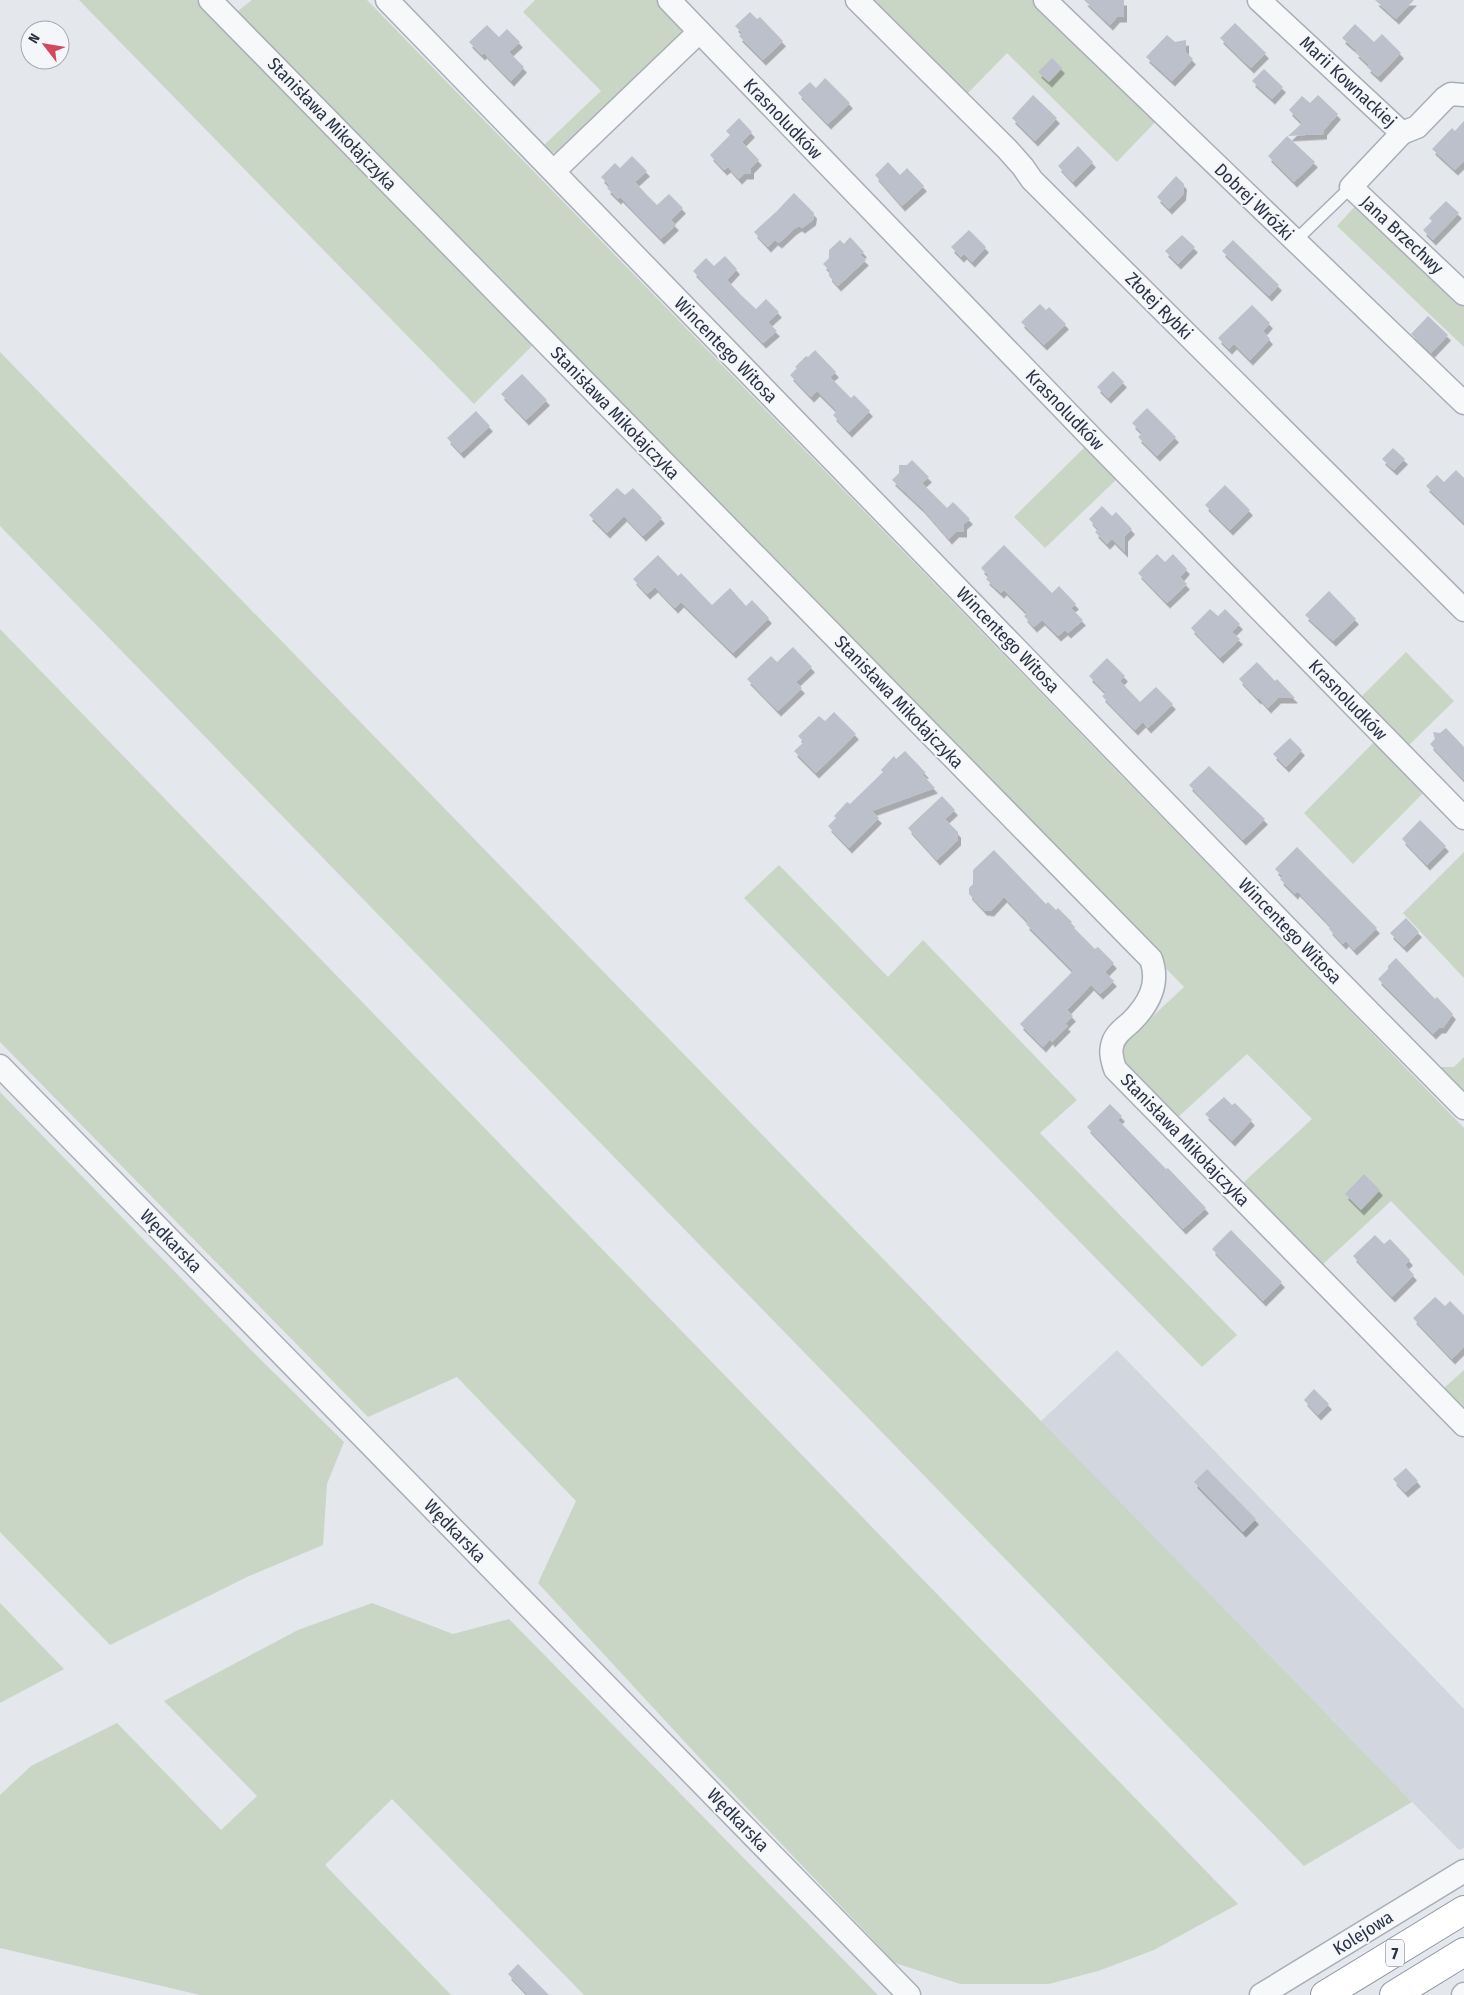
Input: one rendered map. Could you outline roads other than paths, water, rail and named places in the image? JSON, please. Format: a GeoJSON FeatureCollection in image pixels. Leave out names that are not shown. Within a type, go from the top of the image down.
{"type":"FeatureCollection","features":[{"type":"Feature","properties":{"kind":"highway","name":"Kolejowa"},"geometry":{"type":"LineString","coordinates":[[1325,1995],[1464,1910]]}},
{"type":"Feature","properties":{"kind":"highway","name":"7"},"geometry":{"type":"LineString","coordinates":[[1394,1995],[1464,1952]]}},
{"type":"Feature","properties":{"kind":"street","name":"Stanisława Mikołajczyka"},"geometry":{"type":"LineString","coordinates":[[210,0],[1151,959],[1155,971],[1152,993],[1133,1020],[1114,1039],[1112,1059],[1115,1069],[1464,1425]]}},
{"type":"Feature","properties":{"kind":"street","name":"Wincentego Witosa"},"geometry":{"type":"LineString","coordinates":[[386,0],[1464,1108]]}},
{"type":"Feature","properties":{"kind":"street","name":"Krasnoludków"},"geometry":{"type":"LineString","coordinates":[[668,0],[1087,433],[1464,818]]}},
{"type":"Feature","properties":{"kind":"street","name":"Złotej Rybki"},"geometry":{"type":"LineString","coordinates":[[857,0],[1007,149],[1024,167],[1032,180],[1464,610]]}},
{"type":"Feature","properties":{"kind":"street","name":"Dobrej Wróżki"},"geometry":{"type":"LineString","coordinates":[[1045,0],[1464,403]]}},
{"type":"Feature","properties":{"kind":"street","name":"Marii Kownackiej"},"geometry":{"type":"LineString","coordinates":[[1259,0],[1402,133],[1417,127],[1451,94],[1464,95]]}},
{"type":"Feature","properties":{"kind":"street"},"geometry":{"type":"LineString","coordinates":[[554,171],[699,32]]}},
{"type":"Feature","properties":{"kind":"street","name":"Jana Brzechwy"},"geometry":{"type":"LineString","coordinates":[[1402,133],[1351,187],[1464,294]]}},
{"type":"Feature","properties":{"kind":"street","name":"Wędkarska"},"geometry":{"type":"LineString","coordinates":[[0,1066],[909,1995]]}},
{"type":"Feature","properties":{"kind":"street","name":"Kolejowa"},"geometry":{"type":"LineString","coordinates":[[1261,1995],[1464,1871]]}},
{"type":"Feature","properties":{"kind":"lane"},"geometry":{"type":"LineString","coordinates":[[1296,241],[1351,187]]}}]}
